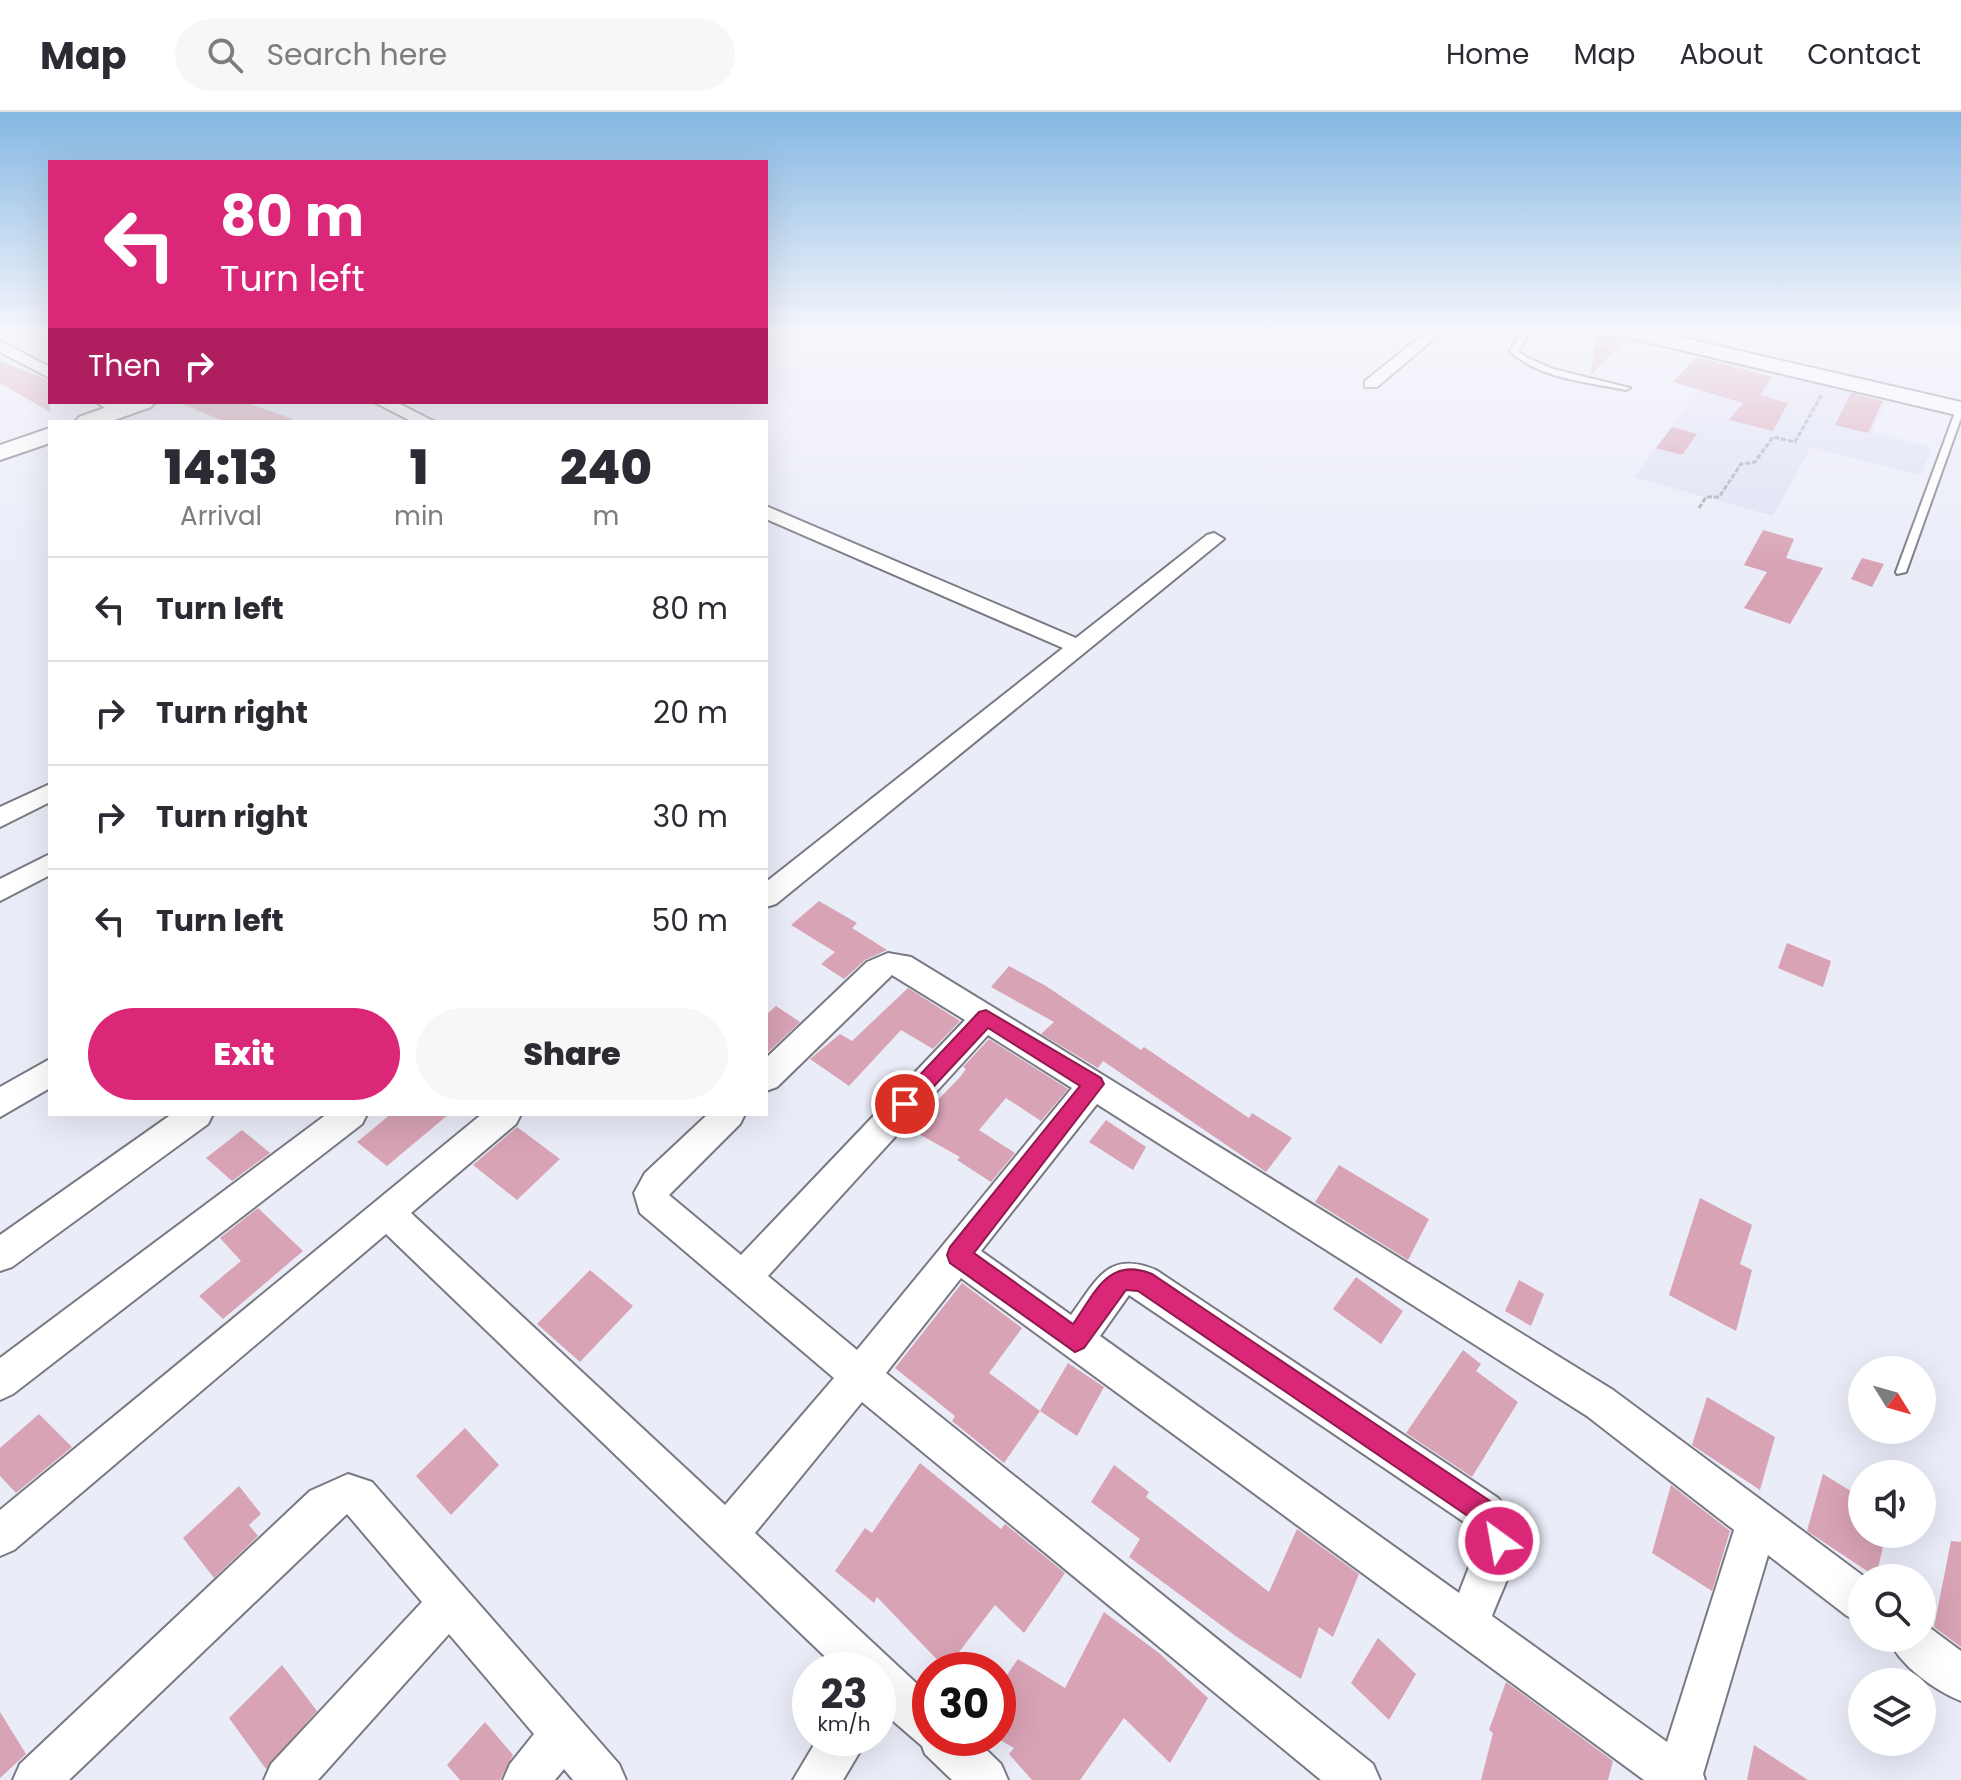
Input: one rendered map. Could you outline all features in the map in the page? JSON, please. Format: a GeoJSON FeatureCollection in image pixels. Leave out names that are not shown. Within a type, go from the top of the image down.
{"type":"FeatureCollection","features":[{"type":"Feature","properties":{"kind":"street"},"geometry":{"type":"LineString","coordinates":[[400,410],[422,420]]}},
{"type":"Feature","properties":{"kind":"street"},"geometry":{"type":"LineString","coordinates":[[0,453],[48,436]]}},
{"type":"Feature","properties":{"kind":"street"},"geometry":{"type":"LineString","coordinates":[[768,513],[1079,647]]}},
{"type":"Feature","properties":{"kind":"street"},"geometry":{"type":"LineString","coordinates":[[771,884],[1214,539]]}},
{"type":"Feature","properties":{"kind":"street"},"geometry":{"type":"LineString","coordinates":[[0,818],[48,793]]}},
{"type":"Feature","properties":{"kind":"street"},"geometry":{"type":"LineString","coordinates":[[0,891],[48,864]]}},
{"type":"Feature","properties":{"kind":"street"},"geometry":{"type":"LineString","coordinates":[[768,1076],[877,970],[888,964],[901,965],[1600,1403],[1758,1519],[1848,1590]]}},
{"type":"Feature","properties":{"kind":"street"},"geometry":{"type":"LineString","coordinates":[[744,1277],[986,1017]]}},
{"type":"Feature","properties":{"kind":"street"},"geometry":{"type":"LineString","coordinates":[[0,1104],[48,1073]]}},
{"type":"Feature","properties":{"kind":"street"},"geometry":{"type":"LineString","coordinates":[[728,1533],[860,1376],[1094,1084]]}},
{"type":"Feature","properties":{"kind":"street"},"geometry":{"type":"LineString","coordinates":[[0,1255],[194,1116]]}},
{"type":"Feature","properties":{"kind":"street"},"geometry":{"type":"LineString","coordinates":[[0,1381],[348,1116]]}},
{"type":"Feature","properties":{"kind":"street"},"geometry":{"type":"LineString","coordinates":[[0,1536],[503,1116]]}},
{"type":"Feature","properties":{"kind":"street"},"geometry":{"type":"LineString","coordinates":[[727,1116],[657,1184],[650,1197],[860,1376],[1357,1780]]}},
{"type":"Feature","properties":{"kind":"street"},"geometry":{"type":"LineString","coordinates":[[387,1212],[728,1533],[849,1652]]}},
{"type":"Feature","properties":{"kind":"street"},"geometry":{"type":"LineString","coordinates":[[958,1255],[1680,1779],[1758,1519]]}},
{"type":"Feature","properties":{"kind":"street"},"geometry":{"type":"LineString","coordinates":[[1075,1340],[1118,1281],[1129,1278],[1144,1282],[1484,1512],[1495,1524],[1499,1541],[1468,1624]]}},
{"type":"Feature","properties":{"kind":"street"},"geometry":{"type":"LineString","coordinates":[[36,1780],[337,1495],[348,1493],[358,1496],[603,1780]]}},
{"type":"Feature","properties":{"kind":"street"},"geometry":{"type":"LineString","coordinates":[[287,1780],[451,1601]]}},
{"type":"Feature","properties":{"kind":"street"},"geometry":{"type":"LineString","coordinates":[[1927,1652],[1961,1679]]}},
{"type":"Feature","properties":{"kind":"street"},"geometry":{"type":"LineString","coordinates":[[896,1697],[912,1711]]}},
{"type":"Feature","properties":{"kind":"street"},"geometry":{"type":"LineString","coordinates":[[526,1780],[562,1735]]}},
{"type":"Feature","properties":{"kind":"street"},"geometry":{"type":"LineString","coordinates":[[816,1780],[833,1756]]}},
{"type":"Feature","properties":{"kind":"street"},"geometry":{"type":"LineString","coordinates":[[960,1756],[985,1780]]}},
{"type":"Feature","properties":{"kind":"lane"},"geometry":{"type":"LineString","coordinates":[[1901,572],[1960,410]]}},
{"type":"Feature","properties":{"kind":"path"},"geometry":{"type":"LineString","coordinates":[[1699,508],[1706,497],[1719,497],[1741,464],[1755,462],[1773,437],[1795,442],[1813,410]]}},
{"type":"Feature","properties":{"kind":"shaded area"},"geometry":{"type":"Polygon","coordinates":[[[1684,410],[1882,410],[1872,432],[1932,447],[1921,475],[1811,447],[1773,516],[1634,477],[1684,410]]]}},
{"type":"Feature","properties":{"kind":"building"},"geometry":{"type":"Polygon","coordinates":[[[196,410],[267,410],[293,419],[293,420],[220,420],[196,410]]]}},
{"type":"Feature","properties":{"kind":"building"},"geometry":{"type":"Polygon","coordinates":[[[1737,410],[1784,410],[1773,431],[1729,420],[1737,410]]]}},
{"type":"Feature","properties":{"kind":"building"},"geometry":{"type":"Polygon","coordinates":[[[1843,410],[1879,410],[1868,433],[1835,425],[1843,410]]]}},
{"type":"Feature","properties":{"kind":"building"},"geometry":{"type":"Polygon","coordinates":[[[1672,427],[1697,434],[1682,455],[1656,448],[1672,427]]]}},
{"type":"Feature","properties":{"kind":"building"},"geometry":{"type":"Polygon","coordinates":[[[1763,530],[1794,539],[1786,558],[1823,568],[1790,624],[1744,608],[1767,572],[1744,565],[1763,530]]]}},
{"type":"Feature","properties":{"kind":"building"},"geometry":{"type":"Polygon","coordinates":[[[1862,558],[1884,564],[1872,587],[1851,579],[1862,558]]]}},
{"type":"Feature","properties":{"kind":"building"},"geometry":{"type":"Polygon","coordinates":[[[819,901],[857,923],[852,928],[887,950],[865,960],[844,979],[821,964],[835,952],[791,925],[819,901]]]}},
{"type":"Feature","properties":{"kind":"building"},"geometry":{"type":"Polygon","coordinates":[[[1787,943],[1831,961],[1823,987],[1778,968],[1787,943]]]}},
{"type":"Feature","properties":{"kind":"building"},"geometry":{"type":"Polygon","coordinates":[[[1009,966],[1046,986],[1141,1050],[1144,1047],[1249,1118],[1252,1113],[1292,1138],[1266,1172],[1103,1061],[1098,1068],[1041,1034],[1054,1022],[991,987],[1009,966]]]}},
{"type":"Feature","properties":{"kind":"building"},"geometry":{"type":"Polygon","coordinates":[[[908,988],[960,1021],[933,1049],[901,1030],[849,1086],[810,1059],[840,1034],[852,1041],[908,988]]]}},
{"type":"Feature","properties":{"kind":"building"},"geometry":{"type":"Polygon","coordinates":[[[776,1006],[800,1022],[768,1052],[768,1013],[776,1006]]]}},
{"type":"Feature","properties":{"kind":"building"},"geometry":{"type":"Polygon","coordinates":[[[989,1039],[1068,1089],[1041,1121],[1006,1098],[979,1130],[1015,1153],[991,1182],[957,1160],[960,1157],[910,1129],[961,1076],[966,1069],[963,1067],[989,1039]]]}},
{"type":"Feature","properties":{"kind":"building"},"geometry":{"type":"Polygon","coordinates":[[[389,1116],[447,1116],[387,1166],[357,1142],[389,1116]]]}},
{"type":"Feature","properties":{"kind":"building"},"geometry":{"type":"Polygon","coordinates":[[[1106,1120],[1146,1147],[1133,1170],[1089,1142],[1106,1120]]]}},
{"type":"Feature","properties":{"kind":"building"},"geometry":{"type":"Polygon","coordinates":[[[517,1127],[560,1159],[517,1200],[473,1165],[517,1127]]]}},
{"type":"Feature","properties":{"kind":"building"},"geometry":{"type":"Polygon","coordinates":[[[242,1130],[270,1153],[232,1181],[206,1158],[242,1130]]]}},
{"type":"Feature","properties":{"kind":"building"},"geometry":{"type":"Polygon","coordinates":[[[1339,1165],[1429,1219],[1408,1260],[1315,1202],[1339,1165]]]}},
{"type":"Feature","properties":{"kind":"building"},"geometry":{"type":"Polygon","coordinates":[[[1700,1198],[1752,1225],[1740,1264],[1752,1270],[1736,1331],[1669,1295],[1700,1198]]]}},
{"type":"Feature","properties":{"kind":"building"},"geometry":{"type":"Polygon","coordinates":[[[258,1208],[303,1251],[223,1319],[199,1296],[241,1261],[220,1238],[258,1208]]]}},
{"type":"Feature","properties":{"kind":"building"},"geometry":{"type":"Polygon","coordinates":[[[590,1270],[633,1306],[580,1362],[537,1324],[590,1270]]]}},
{"type":"Feature","properties":{"kind":"building"},"geometry":{"type":"Polygon","coordinates":[[[1356,1277],[1403,1311],[1381,1344],[1333,1309],[1356,1277]]]}},
{"type":"Feature","properties":{"kind":"building"},"geometry":{"type":"Polygon","coordinates":[[[1519,1280],[1544,1294],[1531,1326],[1505,1311],[1519,1280]]]}},
{"type":"Feature","properties":{"kind":"building"},"geometry":{"type":"Polygon","coordinates":[[[962,1283],[1022,1328],[989,1373],[1040,1411],[1004,1463],[952,1421],[955,1416],[895,1368],[962,1283]]]}},
{"type":"Feature","properties":{"kind":"building"},"geometry":{"type":"Polygon","coordinates":[[[1463,1350],[1481,1364],[1476,1371],[1518,1402],[1472,1477],[1406,1433],[1463,1350]]]}},
{"type":"Feature","properties":{"kind":"building"},"geometry":{"type":"Polygon","coordinates":[[[1068,1363],[1104,1387],[1077,1436],[1040,1411],[1068,1363]]]}},
{"type":"Feature","properties":{"kind":"building"},"geometry":{"type":"Polygon","coordinates":[[[1707,1397],[1775,1437],[1760,1490],[1692,1445],[1707,1397]]]}},
{"type":"Feature","properties":{"kind":"building"},"geometry":{"type":"Polygon","coordinates":[[[39,1414],[72,1447],[16,1493],[0,1476],[0,1448],[39,1414]]]}},
{"type":"Feature","properties":{"kind":"building"},"geometry":{"type":"Polygon","coordinates":[[[465,1428],[499,1465],[451,1515],[416,1476],[465,1428]]]}},
{"type":"Feature","properties":{"kind":"building"},"geometry":{"type":"Polygon","coordinates":[[[920,1463],[1001,1529],[1005,1524],[1065,1573],[1024,1633],[995,1605],[959,1652],[930,1652],[877,1597],[874,1603],[835,1571],[865,1528],[872,1533],[920,1463]]]}},
{"type":"Feature","properties":{"kind":"building"},"geometry":{"type":"Polygon","coordinates":[[[1114,1465],[1149,1492],[1146,1497],[1269,1592],[1297,1529],[1359,1574],[1333,1637],[1319,1627],[1301,1679],[1237,1637],[1129,1557],[1140,1539],[1091,1502],[1114,1465]]]}},
{"type":"Feature","properties":{"kind":"building"},"geometry":{"type":"Polygon","coordinates":[[[1823,1474],[1848,1489],[1848,1548],[1883,1548],[1879,1564],[1856,1564],[1807,1531],[1823,1474]]]}},
{"type":"Feature","properties":{"kind":"building"},"geometry":{"type":"Polygon","coordinates":[[[1671,1485],[1730,1531],[1712,1591],[1652,1553],[1671,1485]]]}},
{"type":"Feature","properties":{"kind":"building"},"geometry":{"type":"Polygon","coordinates":[[[239,1486],[261,1514],[249,1525],[258,1536],[214,1578],[183,1538],[239,1486]]]}},
{"type":"Feature","properties":{"kind":"building"},"geometry":{"type":"Polygon","coordinates":[[[1951,1541],[1961,1542],[1961,1647],[1936,1628],[1951,1541]]]}},
{"type":"Feature","properties":{"kind":"building"},"geometry":{"type":"Polygon","coordinates":[[[1104,1612],[1159,1653],[1208,1698],[1170,1763],[1124,1718],[1080,1780],[1032,1780],[1011,1756],[1016,1756],[1016,1662],[1018,1659],[1065,1688],[1104,1612]]]}},
{"type":"Feature","properties":{"kind":"building"},"geometry":{"type":"Polygon","coordinates":[[[1378,1638],[1416,1674],[1389,1720],[1351,1683],[1378,1638]]]}},
{"type":"Feature","properties":{"kind":"building"},"geometry":{"type":"Polygon","coordinates":[[[282,1665],[317,1711],[266,1769],[229,1718],[282,1665]]]}},
{"type":"Feature","properties":{"kind":"building"},"geometry":{"type":"Polygon","coordinates":[[[1506,1682],[1613,1761],[1608,1780],[1481,1780],[1493,1733],[1489,1730],[1506,1682]]]}},
{"type":"Feature","properties":{"kind":"building"},"geometry":{"type":"Polygon","coordinates":[[[0,1712],[26,1754],[0,1778],[0,1712]]]}},
{"type":"Feature","properties":{"kind":"building"},"geometry":{"type":"Polygon","coordinates":[[[485,1722],[513,1755],[500,1780],[460,1780],[447,1765],[485,1722]]]}},
{"type":"Feature","properties":{"kind":"building"},"geometry":{"type":"Polygon","coordinates":[[[1754,1745],[1808,1780],[1747,1780],[1754,1745]]]}},
{"type":"Feature","properties":{"kind":"route"},"geometry":{"type":"LineString","coordinates":[[905,1104],[986,1017],[1094,1084],[958,1255],[1075,1340],[1118,1281],[1129,1278],[1144,1282],[1484,1512],[1495,1524],[1499,1541]]}}]}
